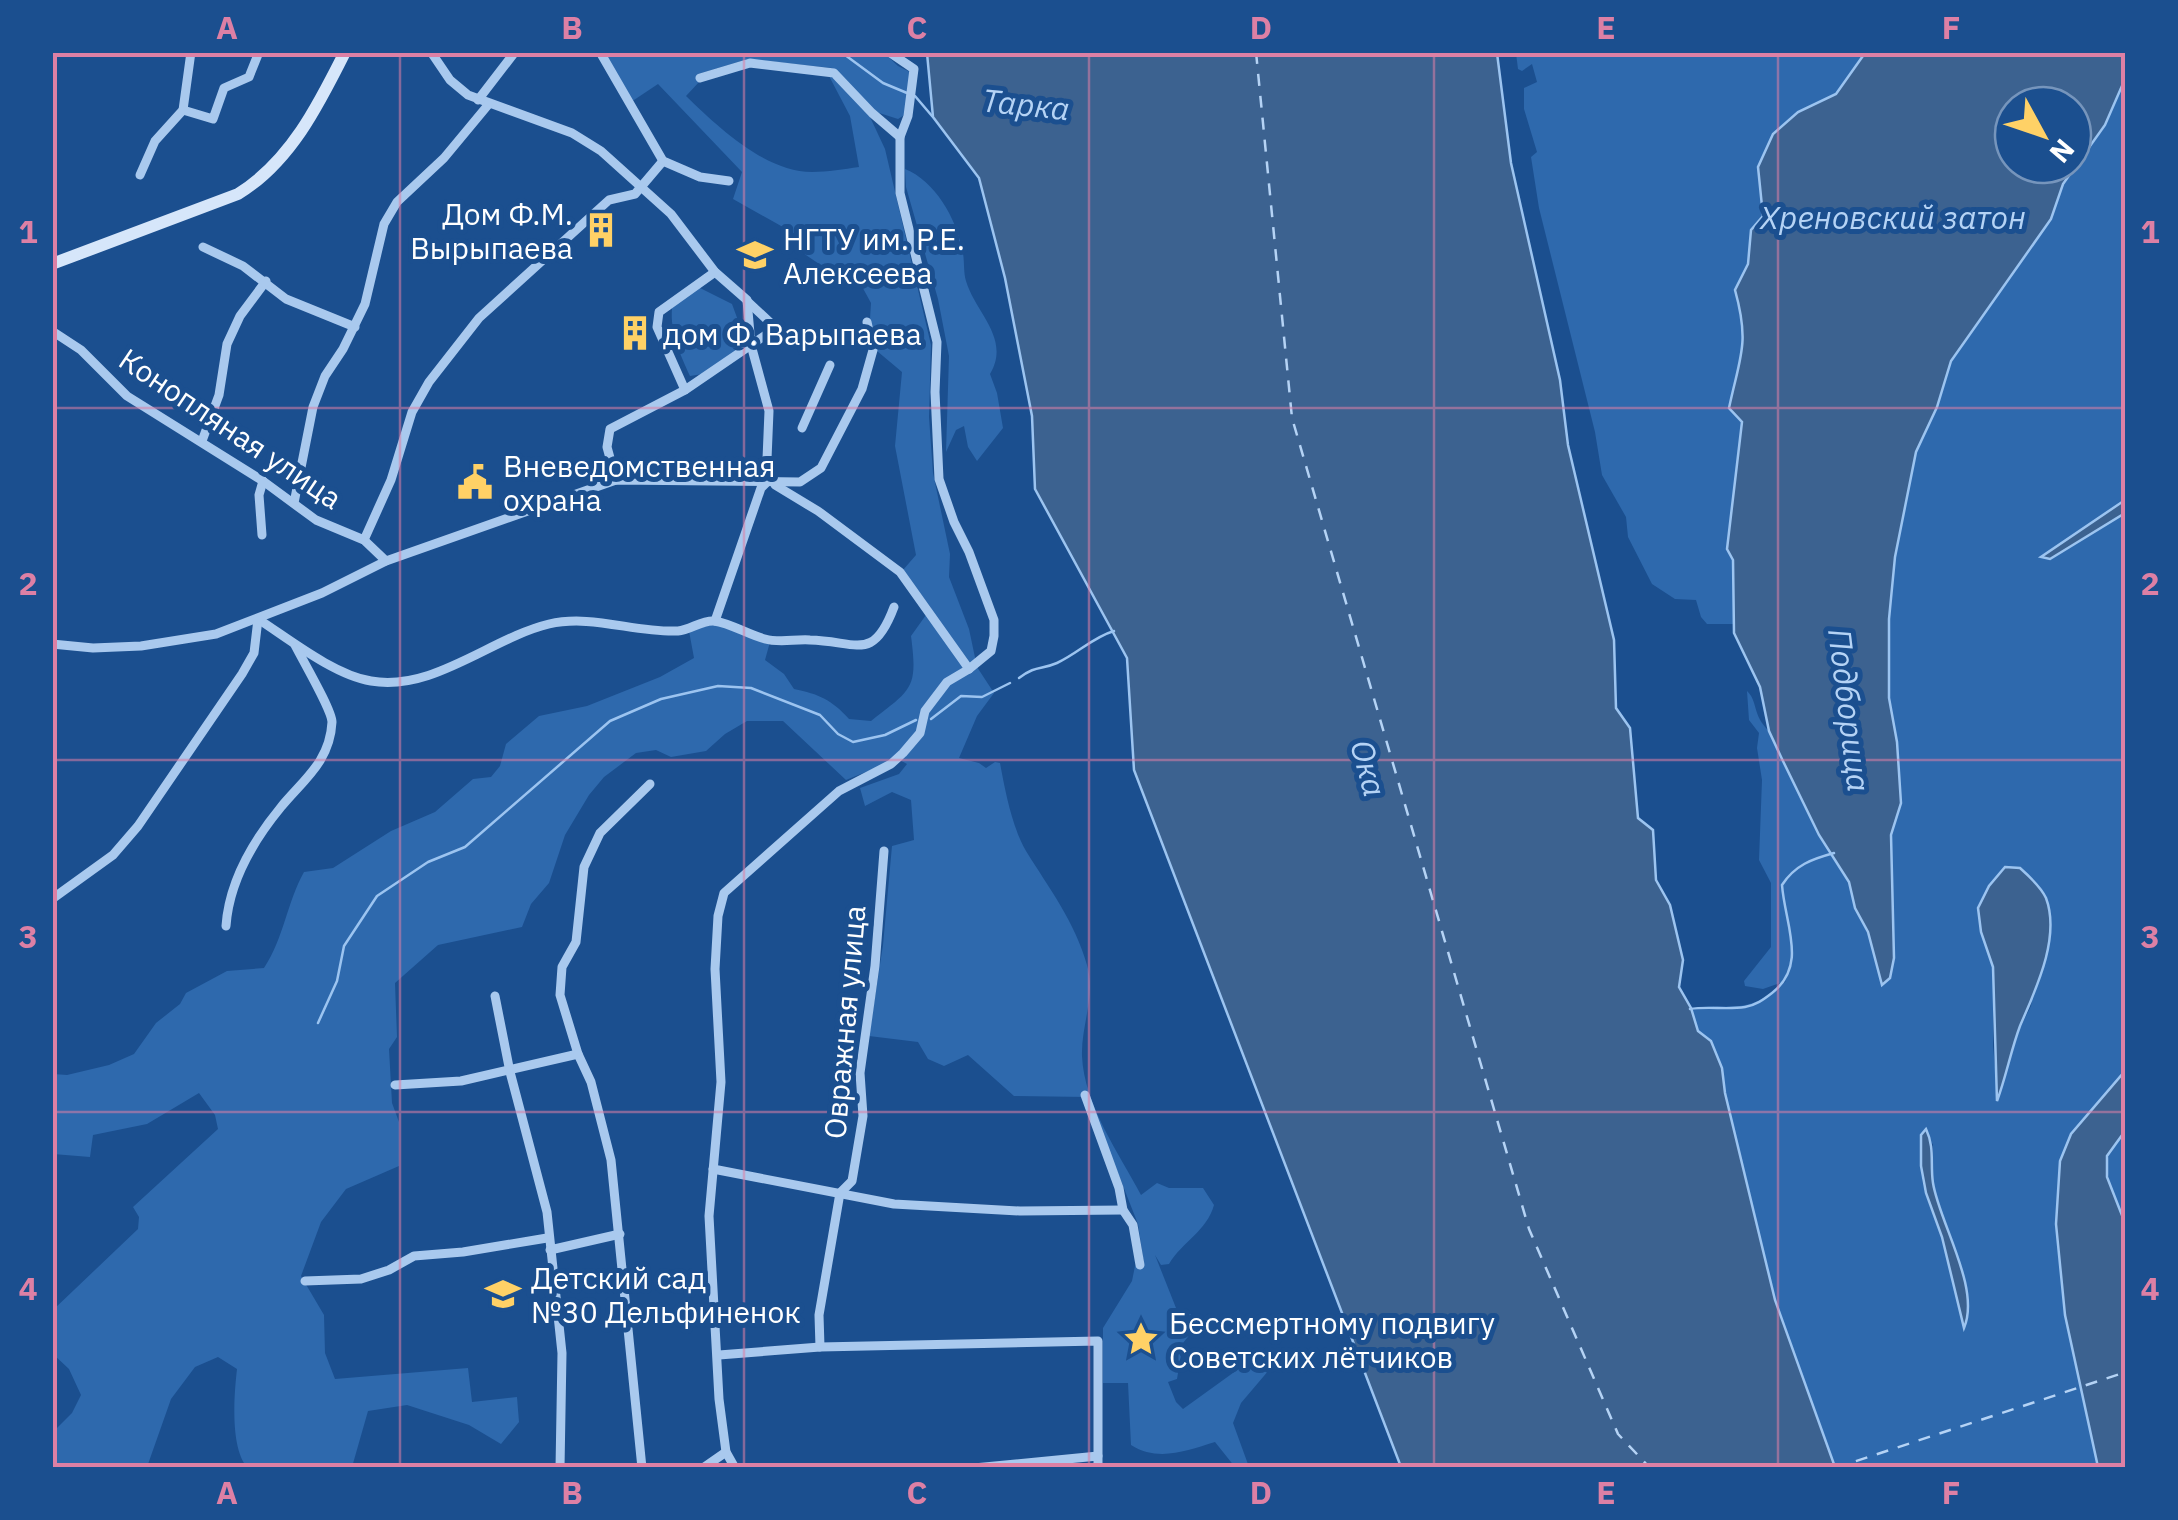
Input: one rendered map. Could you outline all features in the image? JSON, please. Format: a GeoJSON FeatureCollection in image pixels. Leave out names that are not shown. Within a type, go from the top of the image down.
{"type":"FeatureCollection","features":[{"type":"Feature","properties":{"kind":"main road"},"geometry":{"type":"LineString","coordinates":[[52,264],[238,194],[258,182],[294,141],[345,52]]}},
{"type":"Feature","properties":{"kind":"street"},"geometry":{"type":"LineString","coordinates":[[140,175],[155,141],[183,110],[191,52]]}},
{"type":"Feature","properties":{"kind":"street"},"geometry":{"type":"LineString","coordinates":[[183,110],[213,119],[224,88],[249,78],[259,52]]}},
{"type":"Feature","properties":{"kind":"street"},"geometry":{"type":"LineString","coordinates":[[431,52],[450,80],[483,102],[572,133],[601,152],[690,235],[715,272],[776,328],[686,390],[610,428],[607,448],[616,480]]}},
{"type":"Feature","properties":{"kind":"street"},"geometry":{"type":"LineString","coordinates":[[294,502],[313,408],[325,376],[365,304],[384,224],[397,202],[444,158],[515,52]]}},
{"type":"Feature","properties":{"kind":"street"},"geometry":{"type":"LineString","coordinates":[[600,52],[663,161],[700,178],[729,181]]}},
{"type":"Feature","properties":{"kind":"street"},"geometry":{"type":"LineString","coordinates":[[735,1468],[726,1452],[720,1399],[709,1216],[721,1082],[715,969],[718,916],[724,893],[840,791],[892,764],[920,733],[925,710],[947,682],[970,670],[991,651],[994,620],[939,480],[935,392],[938,342],[900,193],[900,137],[910,104],[914,69],[888,52]]}},
{"type":"Feature","properties":{"kind":"street"},"geometry":{"type":"LineString","coordinates":[[700,78],[750,62],[834,72],[900,137]]}},
{"type":"Feature","properties":{"kind":"street"},"geometry":{"type":"LineString","coordinates":[[364,540],[390,480],[412,412],[428,382],[479,318],[609,200],[635,194],[663,161]]}},
{"type":"Feature","properties":{"kind":"street"},"geometry":{"type":"LineString","coordinates":[[203,247],[266,281],[286,298],[355,327]]}},
{"type":"Feature","properties":{"kind":"street"},"geometry":{"type":"LineString","coordinates":[[686,390],[657,327],[659,312],[715,272]]}},
{"type":"Feature","properties":{"kind":"street"},"geometry":{"type":"LineString","coordinates":[[202,440],[219,395],[227,344],[240,316],[266,281]]}},
{"type":"Feature","properties":{"kind":"street"},"geometry":{"type":"LineString","coordinates":[[746,300],[751,345],[769,411],[769,483]]}},
{"type":"Feature","properties":{"kind":"street"},"geometry":{"type":"LineString","coordinates":[[52,644],[93,648],[141,646],[216,634],[386,562],[616,480],[800,482],[821,468],[862,389],[873,350],[867,322]]}},
{"type":"Feature","properties":{"kind":"street","name":"Конопляная улица"},"geometry":{"type":"LineString","coordinates":[[52,331],[81,350],[127,396],[202,440],[316,520],[364,540],[386,562]]}},
{"type":"Feature","properties":{"kind":"street"},"geometry":{"type":"LineString","coordinates":[[802,428],[830,365]]}},
{"type":"Feature","properties":{"kind":"street"},"geometry":{"type":"LineString","coordinates":[[262,536],[258,518],[264,481]]}},
{"type":"Feature","properties":{"kind":"street"},"geometry":{"type":"LineString","coordinates":[[769,483],[818,511],[900,572],[970,670]]}},
{"type":"Feature","properties":{"kind":"street"},"geometry":{"type":"LineString","coordinates":[[715,622],[762,488],[769,483]]}},
{"type":"Feature","properties":{"kind":"street"},"geometry":{"type":"LineString","coordinates":[[258,619],[348,674],[370,681],[397,682],[423,677],[552,624],[578,621],[682,631],[715,622],[770,640],[863,646],[884,633],[894,607]]}},
{"type":"Feature","properties":{"kind":"street"},"geometry":{"type":"LineString","coordinates":[[52,898],[114,855],[138,826],[242,674],[254,653],[258,619]]}},
{"type":"Feature","properties":{"kind":"street"},"geometry":{"type":"LineString","coordinates":[[226,926],[234,884],[245,862],[282,805],[310,778],[332,722],[330,708],[318,694],[294,643]]}},
{"type":"Feature","properties":{"kind":"street"},"geometry":{"type":"LineString","coordinates":[[642,1468],[611,1160],[591,1082],[560,995],[562,967],[576,942],[584,867],[600,833],[650,784]]}},
{"type":"Feature","properties":{"kind":"street","name":"Овражная улица"},"geometry":{"type":"LineString","coordinates":[[820,1347],[822,1296],[840,1193],[852,1180],[863,1116],[860,1073],[875,966],[884,850]]}},
{"type":"Feature","properties":{"kind":"street"},"geometry":{"type":"LineString","coordinates":[[495,996],[546,1212],[562,1353],[560,1468]]}},
{"type":"Feature","properties":{"kind":"street"},"geometry":{"type":"LineString","coordinates":[[395,1085],[461,1081],[578,1054]]}},
{"type":"Feature","properties":{"kind":"street"},"geometry":{"type":"LineString","coordinates":[[1085,1094],[1119,1188],[1123,1210],[1133,1225],[1140,1265]]}},
{"type":"Feature","properties":{"kind":"street"},"geometry":{"type":"LineString","coordinates":[[713,1169],[894,1204],[1123,1210]]}},
{"type":"Feature","properties":{"kind":"street"},"geometry":{"type":"LineString","coordinates":[[550,1250],[620,1234]]}},
{"type":"Feature","properties":{"kind":"street"},"geometry":{"type":"LineString","coordinates":[[305,1281],[361,1278],[389,1270],[414,1256],[548,1238]]}},
{"type":"Feature","properties":{"kind":"street"},"geometry":{"type":"LineString","coordinates":[[719,1354],[820,1347],[1098,1341],[1098,1462],[974,1468]]}},
{"type":"Feature","properties":{"kind":"street"},"geometry":{"type":"LineString","coordinates":[[703,1468],[726,1452]]}},
{"type":"Feature","properties":{"kind":"shaded area"},"geometry":{"type":"Polygon","coordinates":[[[603,53],[884,53],[910,72],[906,114],[898,119],[873,111],[832,68],[748,59],[698,74],[700,81],[686,96],[743,145],[777,164],[812,172],[859,167],[850,116],[829,76],[837,78],[870,117],[885,149],[931,345],[929,417],[933,473],[950,554],[949,577],[969,629],[977,667],[994,693],[977,716],[959,758],[986,768],[1000,763],[1021,841],[1076,934],[1089,977],[1082,1044],[1084,1074],[1104,1128],[1141,1195],[1157,1183],[1169,1188],[1203,1188],[1214,1205],[1206,1222],[1169,1264],[1161,1265],[1155,1255],[1178,1313],[1191,1314],[1195,1328],[1183,1343],[1177,1379],[1168,1382],[1183,1409],[1262,1352],[1269,1370],[1241,1403],[1233,1423],[1249,1467],[1235,1467],[1215,1442],[1162,1454],[1131,1445],[1128,1383],[1103,1383],[1103,1328],[1132,1281],[1135,1266],[1144,1264],[1138,1224],[1088,1097],[1014,1096],[968,1055],[944,1066],[928,1059],[918,1042],[869,1036],[892,846],[914,840],[911,800],[892,792],[865,806],[860,788],[899,774],[907,764],[898,759],[846,780],[783,721],[747,721],[706,751],[671,757],[656,750],[636,753],[604,777],[589,795],[565,835],[549,883],[531,904],[522,927],[438,945],[395,983],[397,1037],[389,1049],[392,1103],[399,1122],[399,1166],[346,1189],[321,1222],[301,1276],[324,1315],[325,1353],[335,1379],[468,1368],[472,1402],[517,1397],[519,1422],[501,1444],[469,1425],[407,1405],[368,1411],[352,1467],[247,1467],[236,1434],[237,1369],[218,1357],[195,1367],[171,1399],[147,1467],[53,1467],[52,1427],[56,1429],[72,1413],[81,1395],[69,1369],[53,1354],[53,1310],[138,1229],[139,1217],[133,1207],[218,1129],[215,1115],[199,1093],[147,1124],[93,1135],[90,1157],[53,1154],[53,1074],[67,1075],[109,1065],[134,1054],[156,1023],[180,1004],[186,993],[227,971],[264,968],[304,872],[333,868],[391,831],[435,812],[473,779],[491,777],[500,766],[506,744],[539,716],[587,706],[660,677],[694,658],[689,631],[715,624],[770,642],[765,660],[784,674],[794,689],[824,699],[849,719],[871,721],[909,686],[913,667],[911,636],[931,608],[903,570],[916,555],[895,446],[902,372],[877,351],[871,303],[859,281],[834,274],[800,251],[790,231],[733,199],[742,172],[658,84],[631,102],[603,53]]]}},
{"type":"Feature","properties":{"kind":"shaded area"},"geometry":{"type":"Polygon","coordinates":[[[1516,53],[1865,53],[1836,94],[1798,112],[1790,120],[1758,167],[1763,216],[1751,230],[1748,264],[1735,290],[1743,337],[1729,408],[1742,422],[1733,624],[1707,624],[1696,600],[1675,599],[1652,584],[1628,537],[1626,517],[1602,475],[1595,432],[1539,208],[1531,157],[1537,152],[1524,109],[1524,88],[1537,82],[1532,64],[1522,71],[1518,69],[1516,53]]]}},
{"type":"Feature","properties":{"kind":"shaded area"},"geometry":{"type":"Polygon","coordinates":[[[2125,79],[2125,500],[2042,557],[2051,559],[2125,513],[2125,1071],[2071,1134],[2060,1161],[2056,1223],[2065,1315],[2098,1467],[1835,1467],[1775,1300],[1722,1068],[1711,1041],[1698,1031],[1691,1008],[1751,1004],[1786,981],[1763,989],[1745,986],[1744,981],[1771,947],[1771,883],[1759,860],[1759,733],[1749,720],[1747,691],[1819,835],[1849,882],[1855,908],[1890,978],[1894,957],[1891,835],[1901,803],[1889,698],[1889,619],[1895,557],[1916,452],[1937,407],[1951,361],[2051,219],[2063,185],[2093,185],[2093,143],[2105,126],[2125,79]],[[2021,868],[1981,932],[1993,967],[1998,1099],[2020,1028],[2031,1006],[2046,897],[2021,868]],[[1933,1143],[1922,1165],[1924,1189],[1962,1272],[1933,1185],[1933,1143]]]}},
{"type":"Feature","properties":{"kind":"shaded area"},"geometry":{"type":"Polygon","coordinates":[[[905,169],[935,191],[949,213],[962,249],[966,281],[990,326],[997,349],[990,374],[1003,428],[977,461],[968,447],[964,426],[956,430],[946,452],[949,356],[938,299],[906,187],[905,169]]]}},
{"type":"Feature","properties":{"kind":"shaded area"},"geometry":{"type":"Polygon","coordinates":[[[698,287],[732,304],[747,345],[709,373],[690,376],[674,335],[672,308],[698,287]]]}},
{"type":"Feature","properties":{"kind":"shaded area"},"geometry":{"type":"Polygon","coordinates":[[[2125,1131],[2125,1223],[2111,1187],[2108,1164],[2115,1141],[2125,1131]]]}},
{"type":"Feature","properties":{"kind":"water","name":"Ока"},"geometry":{"type":"Polygon","coordinates":[[[927,53],[1497,53],[1511,163],[1560,380],[1568,445],[1614,640],[1616,708],[1630,728],[1638,818],[1653,830],[1656,880],[1670,905],[1683,960],[1679,987],[1698,1031],[1711,1041],[1722,1068],[1775,1300],[1835,1467],[1401,1467],[1134,770],[1127,658],[1035,489],[1032,416],[1005,278],[979,178],[933,117],[927,53]]]}},
{"type":"Feature","properties":{"kind":"water","name":"Хреновский затон"},"geometry":{"type":"Polygon","coordinates":[[[1865,53],[2126,53],[2125,79],[2105,125],[2093,142],[2093,85],[1993,85],[1993,185],[2063,185],[2051,219],[1951,361],[1937,407],[1916,452],[1895,557],[1889,619],[1889,698],[1901,803],[1891,835],[1894,958],[1890,978],[1882,985],[1849,882],[1819,835],[1769,731],[1760,687],[1734,633],[1733,560],[1727,549],[1742,422],[1729,408],[1743,337],[1735,290],[1748,264],[1751,230],[1763,216],[1758,167],[1773,134],[1798,112],[1836,94],[1865,53]]]}},
{"type":"Feature","properties":{"kind":"water"},"geometry":{"type":"Polygon","coordinates":[[[2125,500],[2125,513],[2050,559],[2041,557],[2125,500]]]}},
{"type":"Feature","properties":{"kind":"water"},"geometry":{"type":"Polygon","coordinates":[[[2005,867],[2020,868],[2041,890],[2050,914],[2050,930],[2039,981],[1997,1101],[1993,967],[1981,932],[1978,908],[2005,867]]]}},
{"type":"Feature","properties":{"kind":"water"},"geometry":{"type":"Polygon","coordinates":[[[2125,1071],[2125,1131],[2107,1156],[2107,1177],[2125,1223],[2125,1467],[2098,1467],[2065,1315],[2056,1224],[2060,1161],[2071,1134],[2125,1071]]]}},
{"type":"Feature","properties":{"kind":"water"},"geometry":{"type":"Polygon","coordinates":[[[1926,1129],[1937,1199],[1967,1294],[1964,1328],[1942,1237],[1926,1193],[1921,1135],[1926,1129]]]}},
{"type":"Feature","properties":{"kind":"waterway","name":"Тарка"},"geometry":{"type":"LineString","coordinates":[[841,52],[883,83],[907,93]]}},
{"type":"Feature","properties":{"kind":"waterway","name":"Тарка"},"geometry":{"type":"LineString","coordinates":[[915,96],[932,116]]}},
{"type":"Feature","properties":{"kind":"waterway"},"geometry":{"type":"LineString","coordinates":[[1019,678],[1057,663],[1114,631]]}},
{"type":"Feature","properties":{"kind":"waterway"},"geometry":{"type":"LineString","coordinates":[[931,719],[961,696],[982,697],[1010,683]]}},
{"type":"Feature","properties":{"kind":"waterway"},"geometry":{"type":"LineString","coordinates":[[318,1023],[337,981],[344,946],[377,896],[428,862],[465,847],[610,721],[661,699],[718,686],[751,688],[820,715],[838,734],[853,742],[885,735],[916,720]]}},
{"type":"Feature","properties":{"kind":"waterway","name":"Подборица"},"geometry":{"type":"LineString","coordinates":[[1690,1009],[1756,1004],[1783,982],[1789,970],[1792,944],[1782,885],[1805,864],[1834,853]]}},
{"type":"Feature","properties":{"kind":"ferry route"},"geometry":{"type":"LineString","coordinates":[[1256,52],[1292,418],[1529,1229],[1618,1434],[1650,1468]]}},
{"type":"Feature","properties":{"kind":"ferry route"},"geometry":{"type":"LineString","coordinates":[[1835,1468],[2126,1372]]}},
{"type":"Feature","properties":{"kind":"place","name":"Дом Ф.М. Вырыпаева"},"geometry":{"type":"Point","coordinates":[601,230]}},
{"type":"Feature","properties":{"kind":"place","name":"НГТУ им. Р.Е. Алексеева"},"geometry":{"type":"Point","coordinates":[755,255]}},
{"type":"Feature","properties":{"kind":"place","name":"дом Ф. Варыпаева"},"geometry":{"type":"Point","coordinates":[635,333]}},
{"type":"Feature","properties":{"kind":"place","name":"Вневедомственная охрана"},"geometry":{"type":"Point","coordinates":[475,482]}},
{"type":"Feature","properties":{"kind":"place","name":"Детский сад №30 Дельфиненок"},"geometry":{"type":"Point","coordinates":[503,1294]}},
{"type":"Feature","properties":{"kind":"place","name":"Бессмертному подвигу Советских лётчиков"},"geometry":{"type":"Point","coordinates":[1141,1339]}}]}
